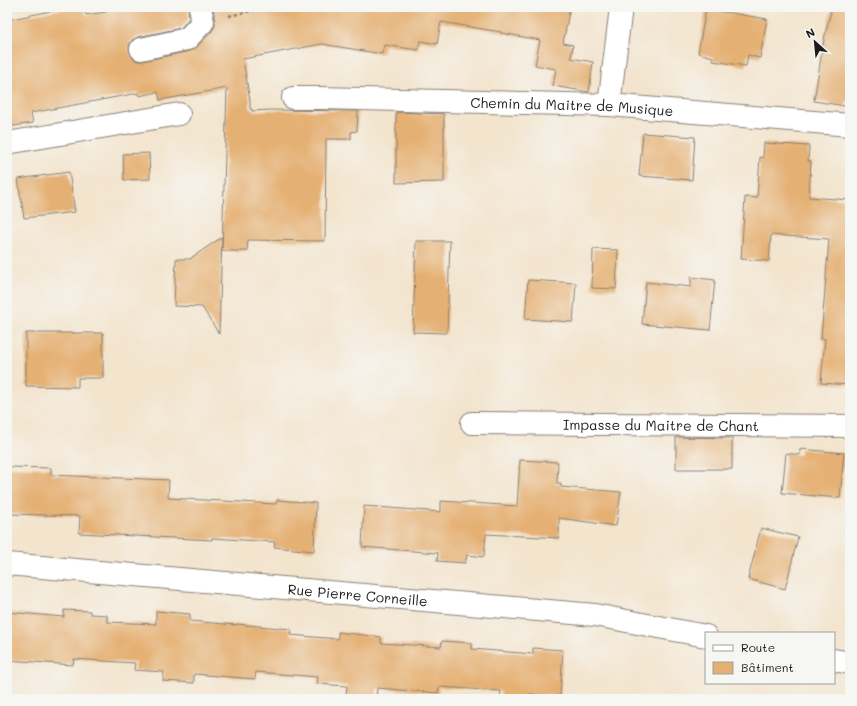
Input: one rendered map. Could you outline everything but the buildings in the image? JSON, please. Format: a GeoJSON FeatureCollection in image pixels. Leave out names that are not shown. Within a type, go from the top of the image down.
{"type":"FeatureCollection","features":[{"type":"Feature","properties":{"kind":"street"},"geometry":{"type":"LineString","coordinates":[[609,105],[622,7]]}},
{"type":"Feature","properties":{"kind":"street"},"geometry":{"type":"LineString","coordinates":[[141,49],[187,39],[202,15]]}},
{"type":"Feature","properties":{"kind":"street","name":"Chemin du Maitre de Musique"},"geometry":{"type":"LineString","coordinates":[[293,98],[609,105],[850,125]]}},
{"type":"Feature","properties":{"kind":"street"},"geometry":{"type":"LineString","coordinates":[[7,143],[179,114]]}},
{"type":"Feature","properties":{"kind":"street","name":"Impasse du Maitre de Chant"},"geometry":{"type":"LineString","coordinates":[[472,423],[850,426]]}},
{"type":"Feature","properties":{"kind":"street","name":"Rue Pierre Corneille"},"geometry":{"type":"LineString","coordinates":[[7,564],[595,615],[705,636]]}},
{"type":"Feature","properties":{"kind":"street"},"geometry":{"type":"LineString","coordinates":[[835,660],[850,663]]}},
{"type":"Feature","properties":{"kind":"path"},"geometry":{"type":"LineString","coordinates":[[202,15],[269,7]]}}]}
